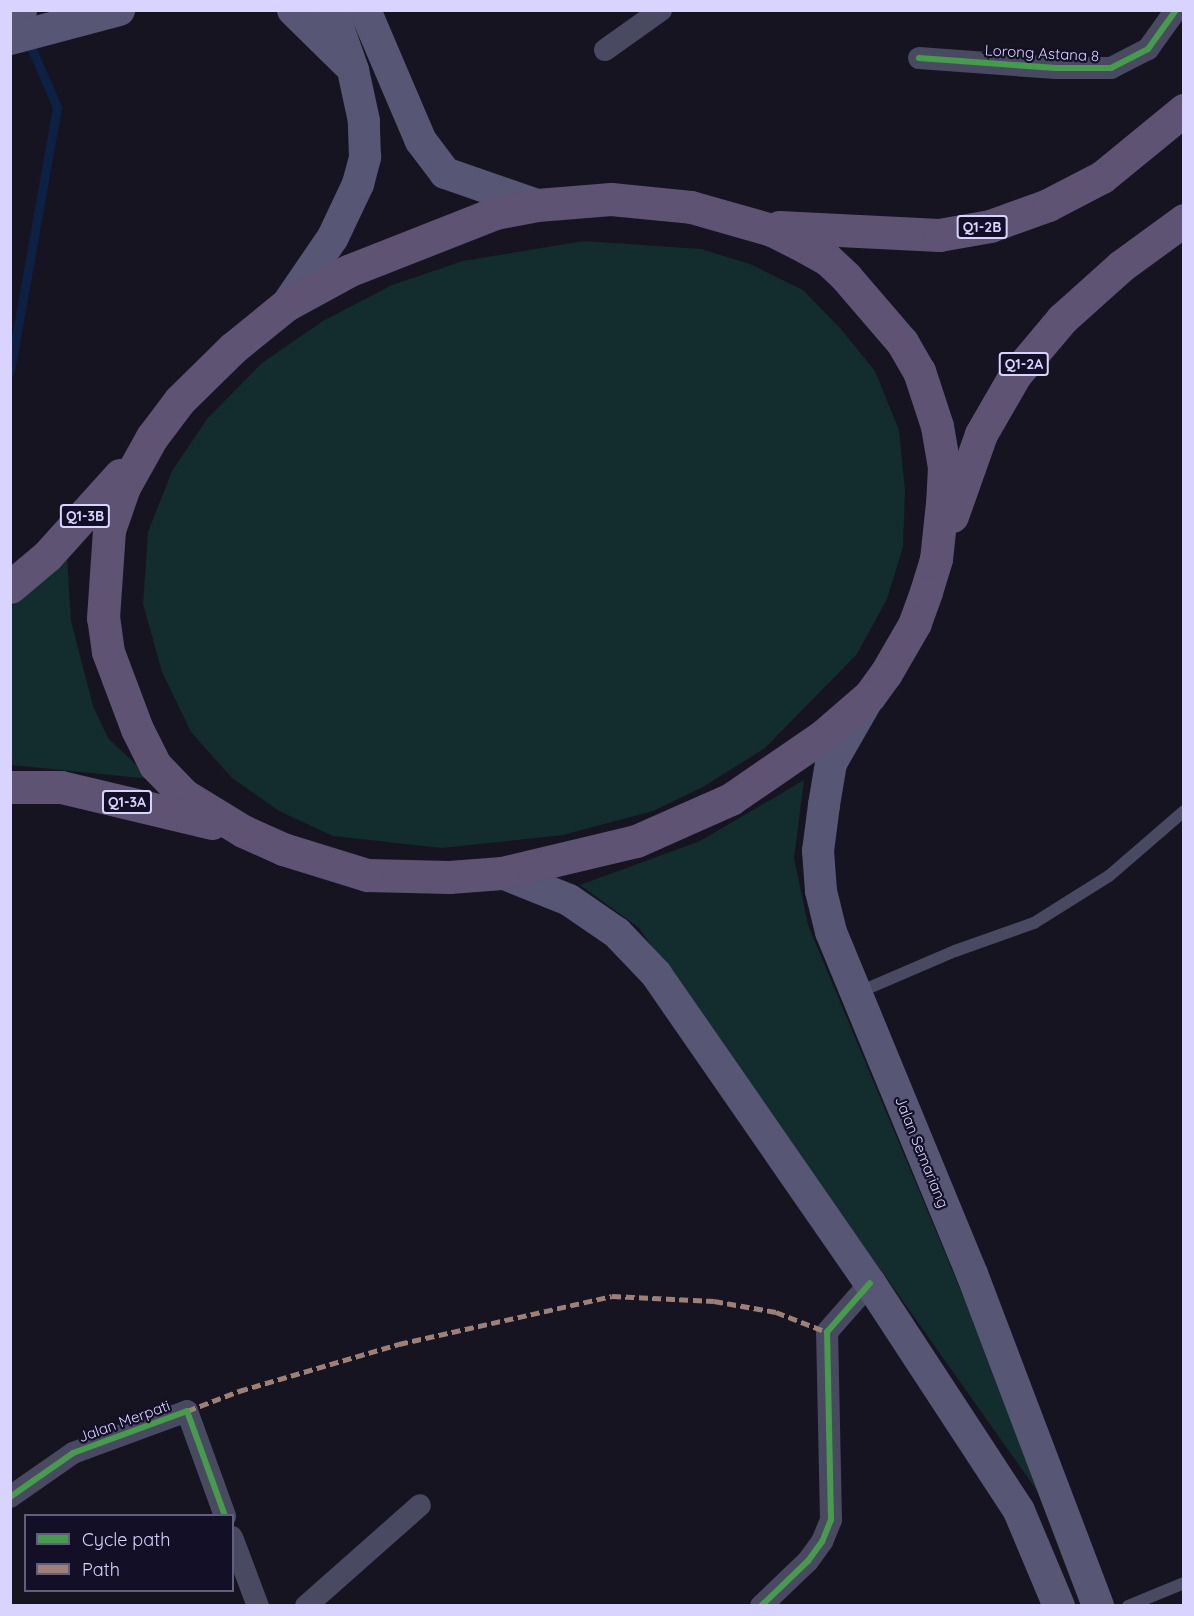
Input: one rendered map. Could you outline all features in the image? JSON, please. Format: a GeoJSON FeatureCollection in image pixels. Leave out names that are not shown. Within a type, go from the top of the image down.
{"type":"FeatureCollection","features":[{"type":"Feature","properties":{"kind":"main road"},"geometry":{"type":"LineString","coordinates":[[10,14],[21,10]]}},
{"type":"Feature","properties":{"kind":"main road"},"geometry":{"type":"LineString","coordinates":[[10,39],[119,10]]}},
{"type":"Feature","properties":{"kind":"main road"},"geometry":{"type":"LineString","coordinates":[[293,10],[353,70]]}},
{"type":"Feature","properties":{"kind":"main road"},"geometry":{"type":"LineString","coordinates":[[286,306],[333,237],[358,184],[365,157],[364,121],[353,70],[332,10]]}},
{"type":"Feature","properties":{"kind":"main road"},"geometry":{"type":"LineString","coordinates":[[366,12],[421,141],[445,173],[537,205]]}},
{"type":"Feature","properties":{"kind":"main road","name":"Q1-2B"},"geometry":{"type":"LineString","coordinates":[[747,225],[939,235],[990,226],[1048,205],[1102,177],[1184,110]]}},
{"type":"Feature","properties":{"kind":"main road"},"geometry":{"type":"LineString","coordinates":[[650,200],[691,207],[747,225],[772,230],[827,259],[882,316],[919,371],[937,426],[944,467],[936,559],[915,623],[869,696],[783,765],[731,799],[636,841],[502,873],[449,877],[367,875],[320,863],[243,831],[184,795],[155,765],[121,692],[108,652],[103,618],[109,531],[124,487],[152,437],[208,371],[286,306],[348,271],[417,241],[495,213],[537,205],[650,200]]}},
{"type":"Feature","properties":{"kind":"main road","name":"Q1-2A"},"geometry":{"type":"LineString","coordinates":[[936,559],[981,434],[1015,375],[1062,319],[1121,266],[1184,220]]}},
{"type":"Feature","properties":{"kind":"main road","name":"Q1-3B"},"geometry":{"type":"LineString","coordinates":[[10,587],[98,503],[152,437]]}},
{"type":"Feature","properties":{"kind":"main road","name":"Jalan Semariang"},"geometry":{"type":"LineString","coordinates":[[869,696],[831,763],[818,851],[821,891],[831,932],[1004,1356],[1098,1605]]}},
{"type":"Feature","properties":{"kind":"main road","name":"Q1-3A"},"geometry":{"type":"LineString","coordinates":[[10,788],[61,787],[243,831]]}},
{"type":"Feature","properties":{"kind":"main road"},"geometry":{"type":"LineString","coordinates":[[502,873],[569,900],[617,933],[657,974],[870,1283],[1019,1511],[1059,1605]]}},
{"type":"Feature","properties":{"kind":"street"},"geometry":{"type":"LineString","coordinates":[[605,50],[661,10]]}},
{"type":"Feature","properties":{"kind":"street","name":"Lorong Astana 8"},"geometry":{"type":"LineString","coordinates":[[919,58],[1056,68],[1111,68],[1148,49],[1176,10]]}},
{"type":"Feature","properties":{"kind":"street"},"geometry":{"type":"LineString","coordinates":[[761,1605],[808,1561],[822,1542],[831,1520],[827,1332],[870,1283]]}},
{"type":"Feature","properties":{"kind":"street","name":"Jalan Merpati"},"geometry":{"type":"LineString","coordinates":[[10,1497],[73,1453],[187,1411],[225,1514]]}},
{"type":"Feature","properties":{"kind":"street"},"geometry":{"type":"LineString","coordinates":[[306,1605],[420,1505]]}},
{"type":"Feature","properties":{"kind":"street"},"geometry":{"type":"LineString","coordinates":[[234,1542],[258,1605]]}},
{"type":"Feature","properties":{"kind":"lane"},"geometry":{"type":"LineString","coordinates":[[856,994],[955,951],[1034,923],[1109,876],[1184,811]]}},
{"type":"Feature","properties":{"kind":"lane"},"geometry":{"type":"LineString","coordinates":[[1128,1605],[1184,1583]]}},
{"type":"Feature","properties":{"kind":"green space"},"geometry":{"type":"Polygon","coordinates":[[[584,241],[701,249],[750,264],[803,290],[840,328],[875,371],[899,430],[905,490],[903,547],[887,599],[857,654],[765,748],[703,787],[653,811],[563,835],[442,848],[333,836],[279,811],[232,778],[191,732],[162,672],[143,604],[148,532],[172,471],[207,419],[262,363],[323,321],[392,285],[463,261],[584,241]]]}},
{"type":"Feature","properties":{"kind":"green space"},"geometry":{"type":"Polygon","coordinates":[[[67,557],[71,621],[93,706],[108,738],[151,779],[11,765],[11,607],[67,557]]]}},
{"type":"Feature","properties":{"kind":"green space"},"geometry":{"type":"Polygon","coordinates":[[[804,780],[794,858],[808,925],[1055,1516],[638,927],[580,885],[700,841],[804,780]]]}},
{"type":"Feature","properties":{"kind":"waterway"},"geometry":{"type":"LineString","coordinates":[[10,371],[57,107],[27,38]]}},
{"type":"Feature","properties":{"kind":"marked path"},"geometry":{"type":"LineString","coordinates":[[187,1411],[239,1391],[399,1344],[612,1296],[714,1301],[776,1312],[827,1332]]}},
{"type":"Feature","properties":{"kind":"cycle path"},"geometry":{"type":"LineString","coordinates":[[919,58],[1056,68],[1111,68],[1148,49],[1176,10]]}},
{"type":"Feature","properties":{"kind":"cycle path"},"geometry":{"type":"LineString","coordinates":[[761,1606],[808,1561],[822,1542],[831,1520],[827,1332],[870,1283]]}},
{"type":"Feature","properties":{"kind":"cycle path"},"geometry":{"type":"LineString","coordinates":[[10,1497],[73,1453],[187,1411],[224,1514]]}}]}
